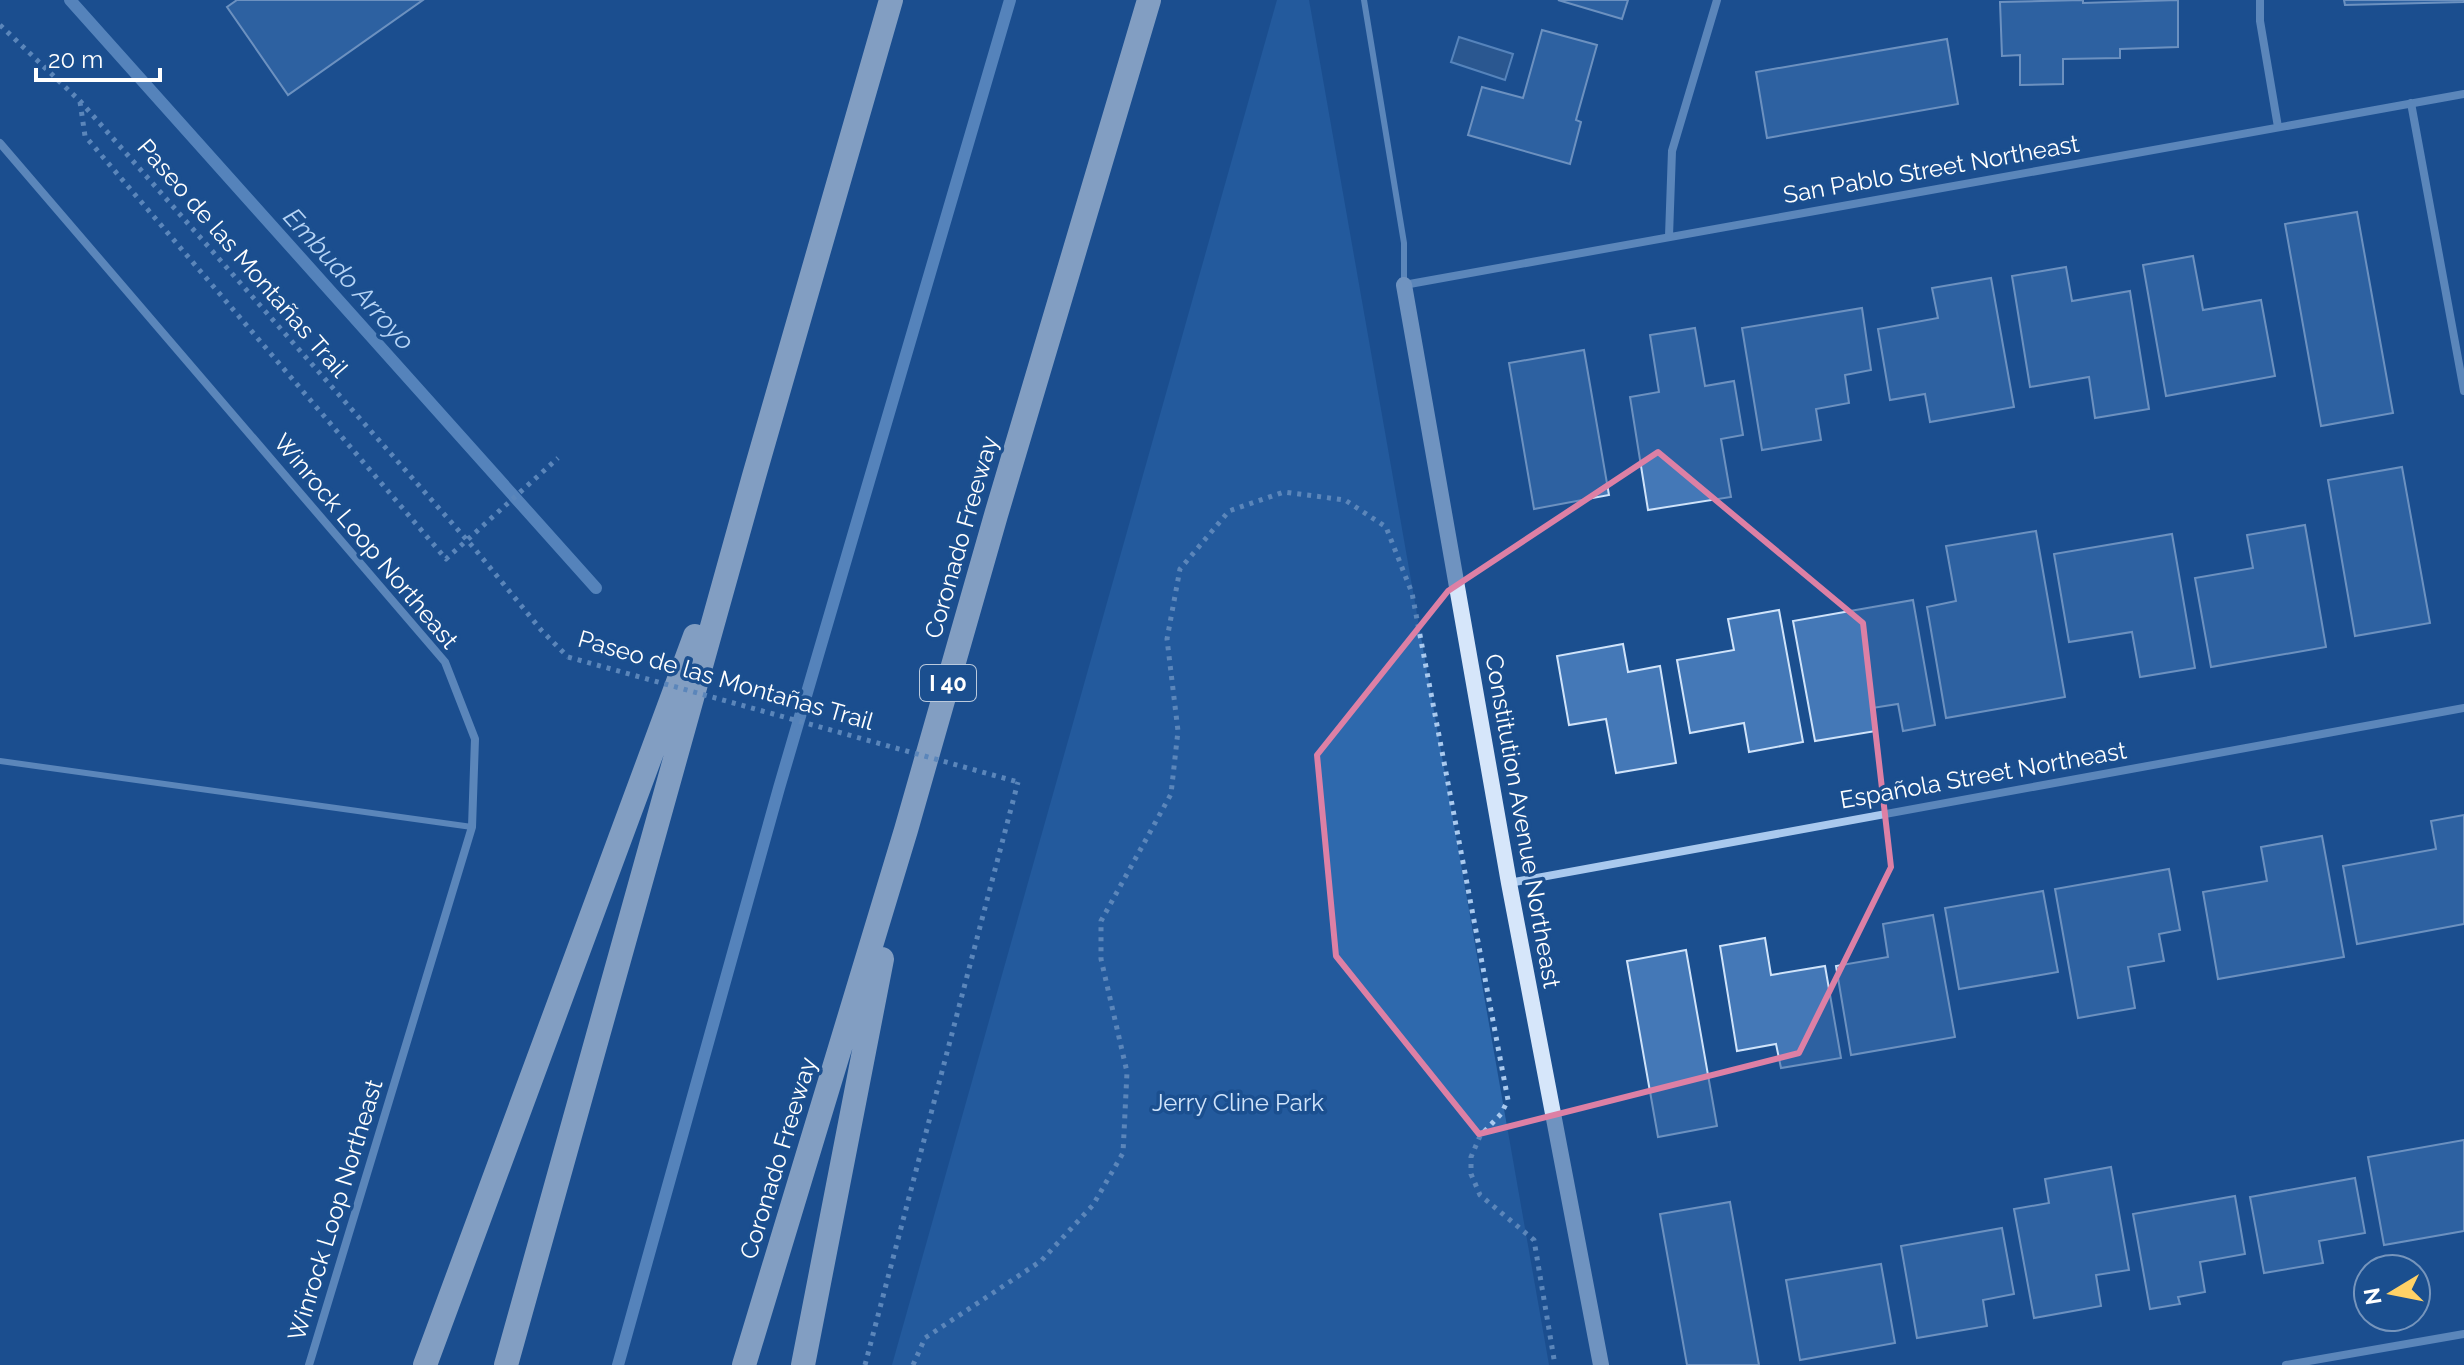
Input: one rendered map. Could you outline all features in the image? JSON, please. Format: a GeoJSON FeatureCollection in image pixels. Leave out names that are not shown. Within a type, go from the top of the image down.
{"type":"FeatureCollection","features":[{"type":"Feature","properties":{"kind":"highway"},"geometry":{"type":"LineString","coordinates":[[506,1365],[754,476],[891,0]]}},
{"type":"Feature","properties":{"kind":"highway","name":"Coronado Freeway"},"geometry":{"type":"LineString","coordinates":[[744,1365],[906,830],[1149,0]]}},
{"type":"Feature","properties":{"kind":"highway"},"geometry":{"type":"LineString","coordinates":[[425,1365],[754,476]]}},
{"type":"Feature","properties":{"kind":"highway"},"geometry":{"type":"LineString","coordinates":[[803,1365],[906,830]]}},
{"type":"Feature","properties":{"kind":"street"},"geometry":{"type":"LineString","coordinates":[[1669,236],[1672,151],[1717,0]]}},
{"type":"Feature","properties":{"kind":"street"},"geometry":{"type":"LineString","coordinates":[[2260,0],[2260,21],[2278,127]]}},
{"type":"Feature","properties":{"kind":"street","name":"San Pablo Street Northeast"},"geometry":{"type":"LineString","coordinates":[[1404,285],[2464,94]]}},
{"type":"Feature","properties":{"kind":"street"},"geometry":{"type":"LineString","coordinates":[[2411,103],[2464,391]]}},
{"type":"Feature","properties":{"kind":"street","name":"Winrock Loop Northeast"},"geometry":{"type":"LineString","coordinates":[[0,143],[445,662],[475,739],[472,827],[309,1365]]}},
{"type":"Feature","properties":{"kind":"street","name":"Constitution Avenue Northeast"},"geometry":{"type":"LineString","coordinates":[[1404,285],[1509,883],[1601,1365]]}},
{"type":"Feature","properties":{"kind":"street","name":"Española Street Northeast"},"geometry":{"type":"LineString","coordinates":[[1509,883],[2464,708]]}},
{"type":"Feature","properties":{"kind":"street"},"geometry":{"type":"LineString","coordinates":[[2286,1365],[2464,1334]]}},
{"type":"Feature","properties":{"kind":"lane"},"geometry":{"type":"LineString","coordinates":[[1364,0],[1404,243],[1404,285]]}},
{"type":"Feature","properties":{"kind":"lane"},"geometry":{"type":"LineString","coordinates":[[0,761],[472,827]]}},
{"type":"Feature","properties":{"kind":"path","name":"Paseo de las Montañas Trail"},"geometry":{"type":"LineString","coordinates":[[0,25],[80,101],[568,657],[1018,782],[865,1365]]}},
{"type":"Feature","properties":{"kind":"path"},"geometry":{"type":"LineString","coordinates":[[80,101],[85,136],[446,559],[558,458]]}},
{"type":"Feature","properties":{"kind":"path"},"geometry":{"type":"LineString","coordinates":[[913,1365],[925,1338],[1041,1261],[1093,1205],[1123,1153],[1127,1072],[1101,959],[1101,921],[1171,794],[1178,731],[1167,639],[1180,569],[1229,511],[1284,492],[1345,500],[1386,527],[1412,593],[1508,1100],[1501,1114],[1480,1136],[1471,1157],[1471,1174],[1480,1195],[1534,1240],[1555,1365]]}},
{"type":"Feature","properties":{"kind":"highlighted area"},"geometry":{"type":"Polygon","coordinates":[[[1658,452],[1863,623],[1891,867],[1799,1053],[1479,1134],[1336,956],[1317,755],[1448,591],[1658,452]]]}},
{"type":"Feature","properties":{"kind":"green space","name":"Jerry Cline Park"},"geometry":{"type":"Polygon","coordinates":[[[1277,0],[1309,0],[1549,1365],[892,1365],[1277,0]]]}},
{"type":"Feature","properties":{"kind":"shaded area"},"geometry":{"type":"Polygon","coordinates":[[[1459,37],[1513,54],[1505,80],[1451,62],[1459,37]]]}},
{"type":"Feature","properties":{"kind":"building"},"geometry":{"type":"Polygon","coordinates":[[[237,0],[423,0],[288,95],[227,7],[237,0]]]}},
{"type":"Feature","properties":{"kind":"building"},"geometry":{"type":"Polygon","coordinates":[[[1558,0],[1628,0],[1622,19],[1558,0]]]}},
{"type":"Feature","properties":{"kind":"building"},"geometry":{"type":"Polygon","coordinates":[[[2083,0],[2083,3],[2178,0],[2178,47],[2120,49],[2120,58],[2063,59],[2063,84],[2020,85],[2020,55],[2002,56],[2000,2],[2083,0]]]}},
{"type":"Feature","properties":{"kind":"building"},"geometry":{"type":"Polygon","coordinates":[[[2344,0],[2464,0],[2464,2],[2345,5],[2344,0]]]}},
{"type":"Feature","properties":{"kind":"building"},"geometry":{"type":"Polygon","coordinates":[[[1542,30],[1597,45],[1576,120],[1581,122],[1570,164],[1468,135],[1482,87],[1523,98],[1542,30]]]}},
{"type":"Feature","properties":{"kind":"building"},"geometry":{"type":"Polygon","coordinates":[[[1947,39],[1958,104],[1767,138],[1756,72],[1947,39]]]}},
{"type":"Feature","properties":{"kind":"building"},"geometry":{"type":"Polygon","coordinates":[[[2357,212],[2393,413],[2321,426],[2285,224],[2357,212]]]}},
{"type":"Feature","properties":{"kind":"building"},"geometry":{"type":"Polygon","coordinates":[[[2193,256],[2203,310],[2261,300],[2275,376],[2166,396],[2143,265],[2193,256]]]}},
{"type":"Feature","properties":{"kind":"building"},"geometry":{"type":"Polygon","coordinates":[[[2066,267],[2072,301],[2130,291],[2149,409],[2095,418],[2089,377],[2030,387],[2012,276],[2066,267]]]}},
{"type":"Feature","properties":{"kind":"building"},"geometry":{"type":"Polygon","coordinates":[[[1991,278],[2014,407],[1930,422],[1925,394],[1890,400],[1878,329],[1938,318],[1932,288],[1991,278]]]}},
{"type":"Feature","properties":{"kind":"building"},"geometry":{"type":"Polygon","coordinates":[[[1862,308],[1871,370],[1845,375],[1849,403],[1816,409],[1821,440],[1762,450],[1742,328],[1862,308]]]}},
{"type":"Feature","properties":{"kind":"building"},"geometry":{"type":"Polygon","coordinates":[[[1695,328],[1705,386],[1734,381],[1743,435],[1721,439],[1731,497],[1648,510],[1630,397],[1659,392],[1650,335],[1695,328]]]}},
{"type":"Feature","properties":{"kind":"building"},"geometry":{"type":"Polygon","coordinates":[[[1584,350],[1609,495],[1534,509],[1509,363],[1584,350]]]}},
{"type":"Feature","properties":{"kind":"building"},"geometry":{"type":"Polygon","coordinates":[[[2402,467],[2430,623],[2355,636],[2328,480],[2402,467]]]}},
{"type":"Feature","properties":{"kind":"building"},"geometry":{"type":"Polygon","coordinates":[[[2305,525],[2326,647],[2211,667],[2195,578],[2253,568],[2247,535],[2305,525]]]}},
{"type":"Feature","properties":{"kind":"building"},"geometry":{"type":"Polygon","coordinates":[[[2036,531],[2065,697],[1946,718],[1927,607],[1956,601],[1946,546],[2036,531]]]}},
{"type":"Feature","properties":{"kind":"building"},"geometry":{"type":"Polygon","coordinates":[[[2172,534],[2195,668],[2140,677],[2132,632],[2069,642],[2054,554],[2172,534]]]}},
{"type":"Feature","properties":{"kind":"building"},"geometry":{"type":"Polygon","coordinates":[[[1913,600],[1935,725],[1903,731],[1898,704],[1872,708],[1876,731],[1815,741],[1793,621],[1913,600]]]}},
{"type":"Feature","properties":{"kind":"building"},"geometry":{"type":"Polygon","coordinates":[[[1779,610],[1803,742],[1749,752],[1744,723],[1690,733],[1677,660],[1734,650],[1728,619],[1779,610]]]}},
{"type":"Feature","properties":{"kind":"building"},"geometry":{"type":"Polygon","coordinates":[[[1623,644],[1628,672],[1660,666],[1676,763],[1616,773],[1606,719],[1569,725],[1557,656],[1623,644]]]}},
{"type":"Feature","properties":{"kind":"building"},"geometry":{"type":"Polygon","coordinates":[[[2464,815],[2464,924],[2357,944],[2343,866],[2436,849],[2431,821],[2464,815]]]}},
{"type":"Feature","properties":{"kind":"building"},"geometry":{"type":"Polygon","coordinates":[[[2322,836],[2344,957],[2218,979],[2203,892],[2267,881],[2261,847],[2322,836]]]}},
{"type":"Feature","properties":{"kind":"building"},"geometry":{"type":"Polygon","coordinates":[[[2169,869],[2180,930],[2159,934],[2164,961],[2128,967],[2135,1008],[2078,1018],[2055,889],[2169,869]]]}},
{"type":"Feature","properties":{"kind":"building"},"geometry":{"type":"Polygon","coordinates":[[[2043,891],[2058,972],[1959,989],[1945,908],[2043,891]]]}},
{"type":"Feature","properties":{"kind":"building"},"geometry":{"type":"Polygon","coordinates":[[[1933,915],[1955,1037],[1851,1055],[1836,966],[1888,957],[1883,924],[1933,915]]]}},
{"type":"Feature","properties":{"kind":"building"},"geometry":{"type":"Polygon","coordinates":[[[1765,938],[1771,975],[1825,966],[1841,1058],[1781,1068],[1776,1044],[1737,1051],[1720,946],[1765,938]]]}},
{"type":"Feature","properties":{"kind":"building"},"geometry":{"type":"Polygon","coordinates":[[[1686,950],[1717,1126],[1658,1137],[1627,961],[1686,950]]]}},
{"type":"Feature","properties":{"kind":"building"},"geometry":{"type":"Polygon","coordinates":[[[2464,1140],[2464,1231],[2384,1245],[2368,1157],[2464,1140]]]}},
{"type":"Feature","properties":{"kind":"building"},"geometry":{"type":"Polygon","coordinates":[[[2111,1167],[2129,1270],[2096,1275],[2101,1306],[2034,1318],[2014,1209],[2049,1203],[2045,1179],[2111,1167]]]}},
{"type":"Feature","properties":{"kind":"building"},"geometry":{"type":"Polygon","coordinates":[[[2355,1178],[2365,1233],[2319,1241],[2323,1263],[2264,1273],[2250,1197],[2355,1178]]]}},
{"type":"Feature","properties":{"kind":"building"},"geometry":{"type":"Polygon","coordinates":[[[2235,1196],[2245,1254],[2200,1262],[2205,1292],[2178,1297],[2180,1304],[2150,1309],[2133,1214],[2235,1196]]]}},
{"type":"Feature","properties":{"kind":"building"},"geometry":{"type":"Polygon","coordinates":[[[1730,1202],[1759,1365],[1687,1365],[1660,1214],[1730,1202]]]}},
{"type":"Feature","properties":{"kind":"building"},"geometry":{"type":"Polygon","coordinates":[[[2002,1228],[2014,1294],[1983,1300],[1987,1326],[1917,1338],[1901,1246],[2002,1228]]]}},
{"type":"Feature","properties":{"kind":"building"},"geometry":{"type":"Polygon","coordinates":[[[1881,1264],[1895,1343],[1800,1360],[1786,1280],[1881,1264]]]}},
{"type":"Feature","properties":{"kind":"waterway","name":"Embudo Arroyo"},"geometry":{"type":"LineString","coordinates":[[70,0],[596,588]]}},
{"type":"Feature","properties":{"kind":"waterway"},"geometry":{"type":"LineString","coordinates":[[618,1365],[779,788],[1010,0]]}}]}
